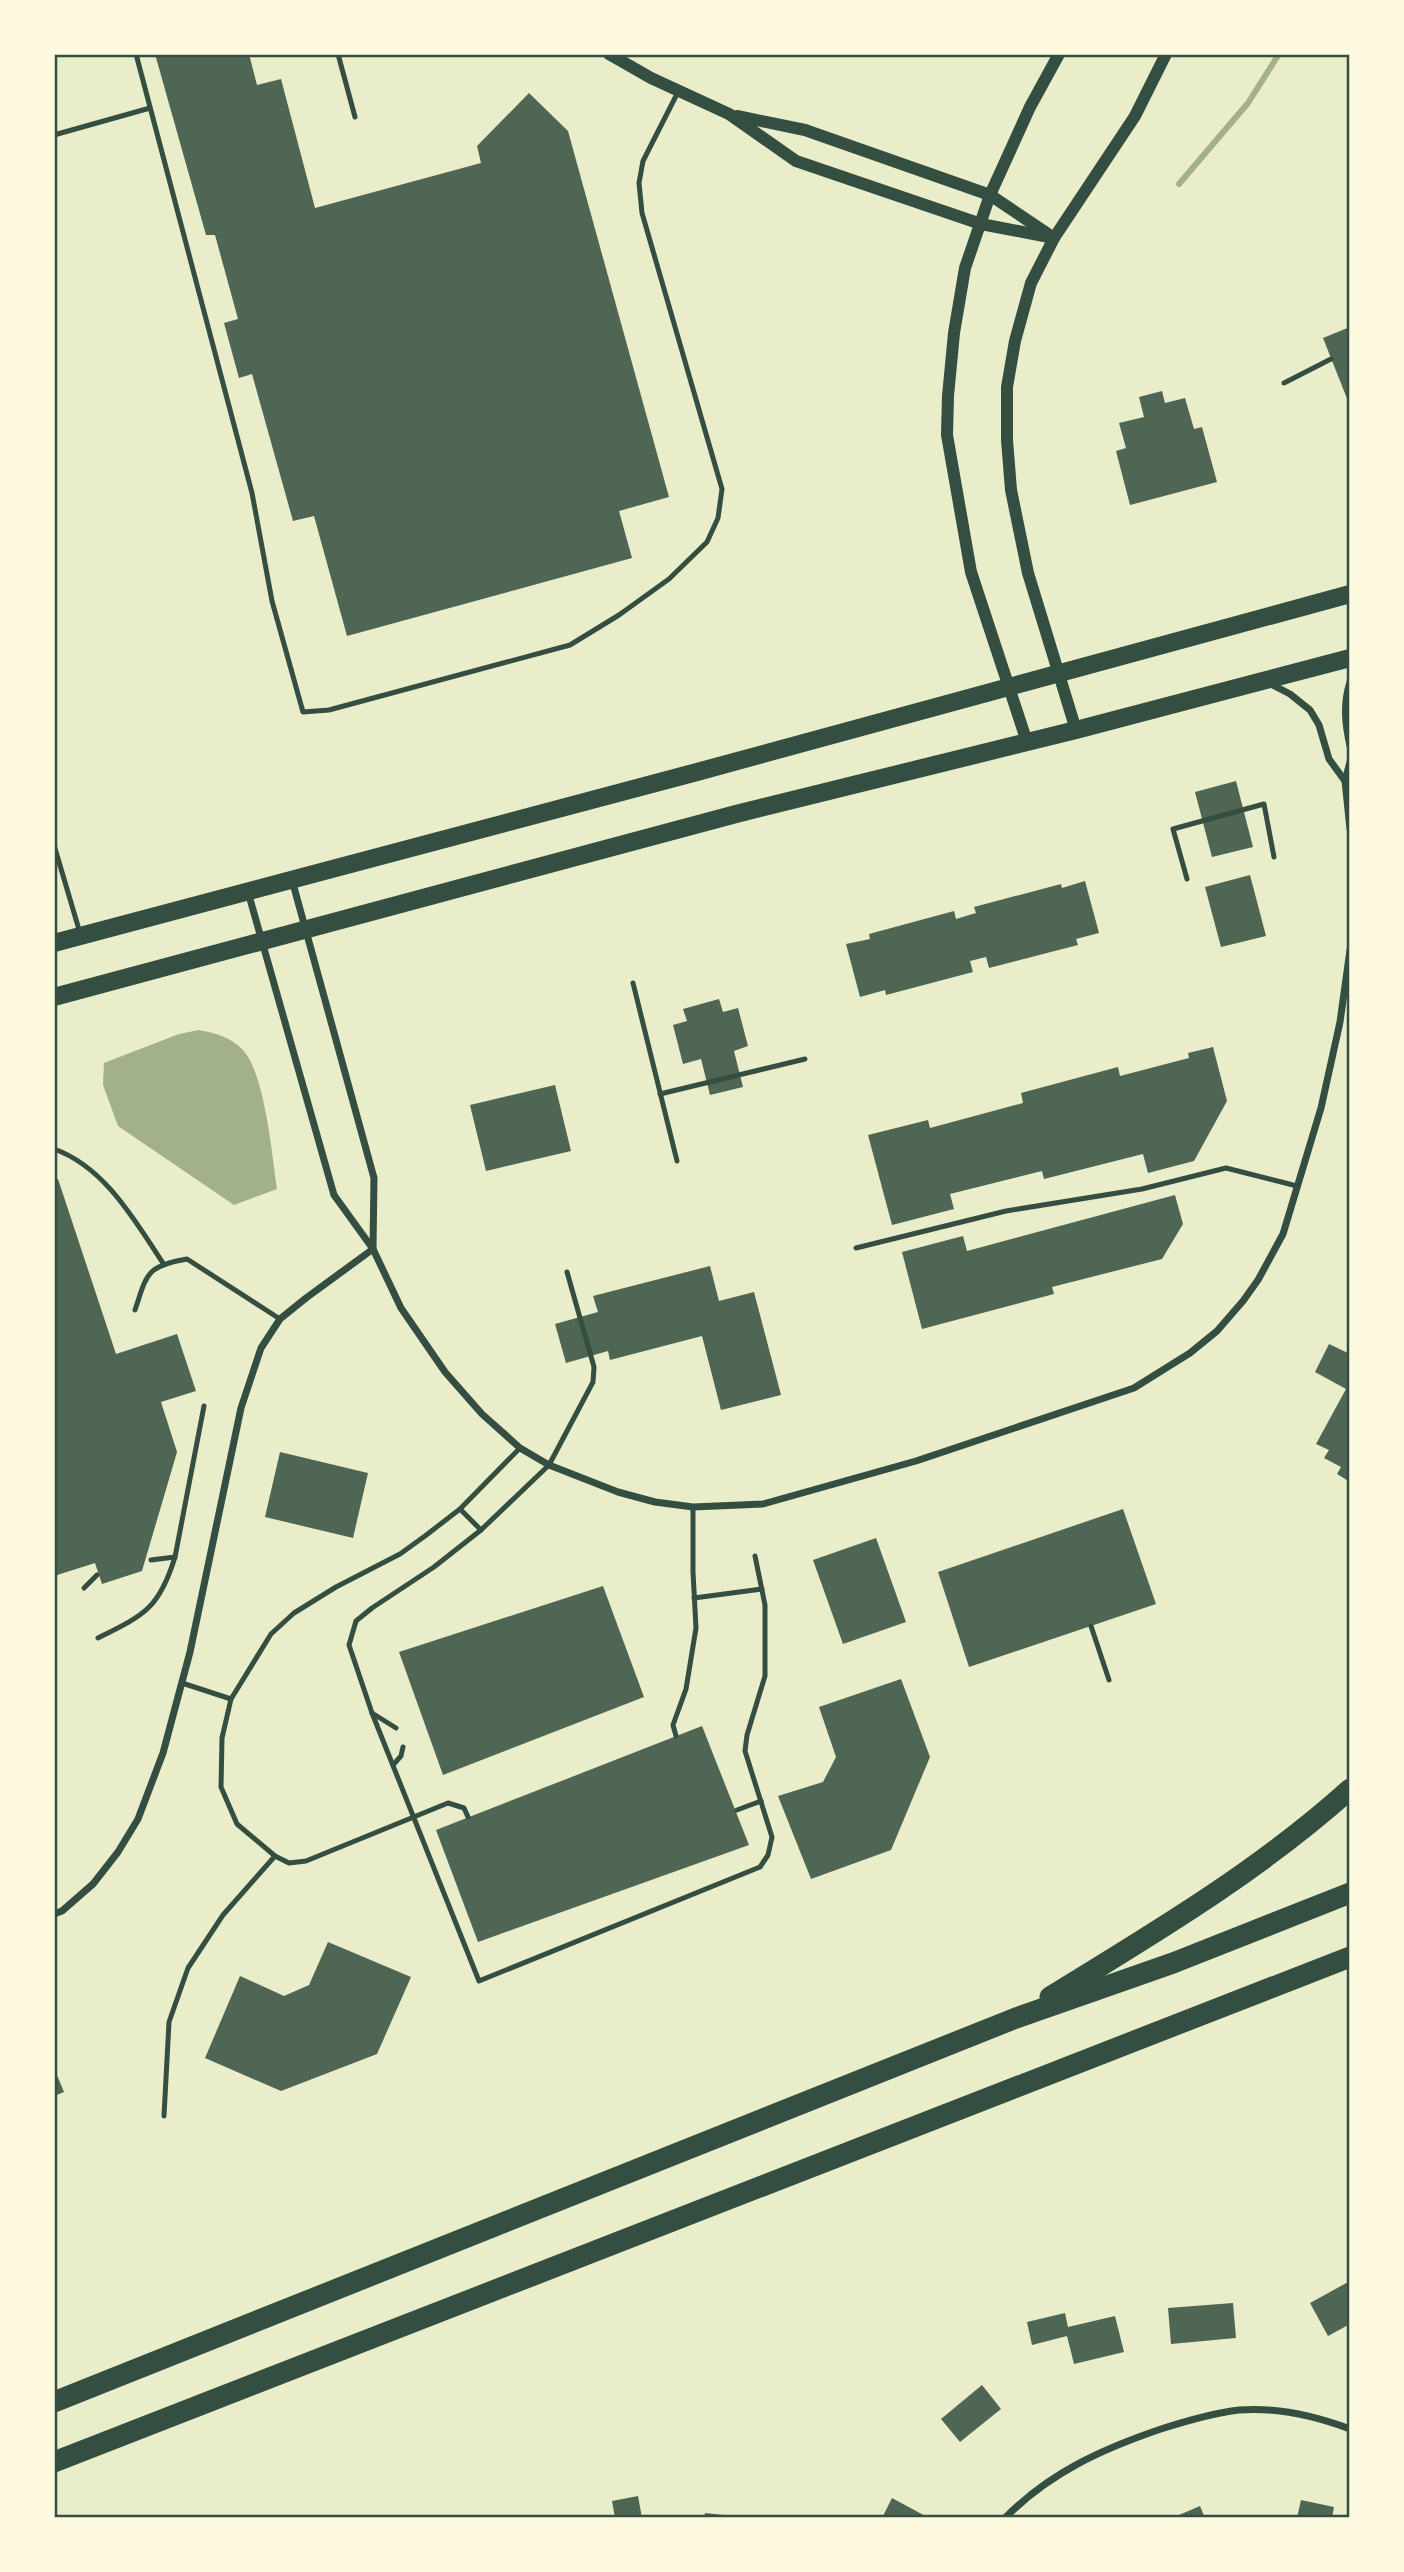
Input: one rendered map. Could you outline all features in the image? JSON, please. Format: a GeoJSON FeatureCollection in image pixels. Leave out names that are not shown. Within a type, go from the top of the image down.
{"type":"FeatureCollection","features":[{"type":"Feature","properties":{"kind":"highway"},"geometry":{"type":"LineString","coordinates":[[1016,2018],[1225,1888],[1314,1821],[1350,1789]]}},
{"type":"Feature","properties":{"kind":"highway"},"geometry":{"type":"LineString","coordinates":[[54,2402],[1016,2018],[1173,1963],[1350,1893]]}},
{"type":"Feature","properties":{"kind":"highway"},"geometry":{"type":"LineString","coordinates":[[54,2462],[1350,1957]]}},
{"type":"Feature","properties":{"kind":"main road"},"geometry":{"type":"LineString","coordinates":[[54,943],[1350,594]]}},
{"type":"Feature","properties":{"kind":"main road"},"geometry":{"type":"LineString","coordinates":[[54,997],[736,814],[1076,730],[1350,658]]}},
{"type":"Feature","properties":{"kind":"street"},"geometry":{"type":"LineString","coordinates":[[609,54],[678,91],[729,114],[796,161],[981,223],[1054,238]]}},
{"type":"Feature","properties":{"kind":"street"},"geometry":{"type":"LineString","coordinates":[[1027,742],[971,572],[947,435],[948,396],[954,333],[965,268],[990,195],[1030,107],[1059,54]]}},
{"type":"Feature","properties":{"kind":"street"},"geometry":{"type":"LineString","coordinates":[[1076,730],[1028,573],[1011,490],[1007,387],[1015,341],[1031,284],[1054,238],[1135,116],[1166,54]]}},
{"type":"Feature","properties":{"kind":"street"},"geometry":{"type":"LineString","coordinates":[[729,114],[805,131],[990,195],[1054,238]]}},
{"type":"Feature","properties":{"kind":"street"},"geometry":{"type":"LineString","coordinates":[[1265,681],[1290,694],[1310,710],[1319,725],[1329,759],[1345,780]]}},
{"type":"Feature","properties":{"kind":"street"},"geometry":{"type":"LineString","coordinates":[[1350,682],[1345,706],[1345,724],[1350,746]]}},
{"type":"Feature","properties":{"kind":"street"},"geometry":{"type":"LineString","coordinates":[[1350,762],[1345,780],[1350,829]]}},
{"type":"Feature","properties":{"kind":"street"},"geometry":{"type":"LineString","coordinates":[[292,879],[374,1178],[373,1249]]}},
{"type":"Feature","properties":{"kind":"street"},"geometry":{"type":"LineString","coordinates":[[248,891],[334,1195],[373,1249],[401,1308],[445,1372],[482,1415],[520,1448],[549,1465],[618,1493],[693,1507],[764,1504],[816,1490],[916,1461],[1134,1388],[1190,1353],[1216,1331],[1258,1280],[1283,1234],[1321,1108],[1337,1035],[1350,950]]}},
{"type":"Feature","properties":{"kind":"street"},"geometry":{"type":"LineString","coordinates":[[54,1914],[62,1911],[93,1884],[118,1852],[138,1819],[163,1753],[182,1684],[242,1408],[261,1348],[280,1320],[306,1297],[373,1249]]}},
{"type":"Feature","properties":{"kind":"street"},"geometry":{"type":"LineString","coordinates":[[1005,2518],[1045,2482],[1084,2459],[1120,2443],[1208,2416],[1239,2410],[1286,2412],[1325,2420],[1350,2429]]}},
{"type":"Feature","properties":{"kind":"lane"},"geometry":{"type":"LineString","coordinates":[[136,54],[252,493],[272,601],[303,712],[329,710],[570,645],[619,615],[669,579],[707,542],[718,518],[722,489],[642,213],[639,183],[643,161],[678,91]]}},
{"type":"Feature","properties":{"kind":"lane"},"geometry":{"type":"LineString","coordinates":[[338,54],[355,117]]}},
{"type":"Feature","properties":{"kind":"lane"},"geometry":{"type":"LineString","coordinates":[[54,135],[150,108]]}},
{"type":"Feature","properties":{"kind":"lane"},"geometry":{"type":"LineString","coordinates":[[1284,383],[1331,359]]}},
{"type":"Feature","properties":{"kind":"lane"},"geometry":{"type":"LineString","coordinates":[[1187,879],[1173,829],[1264,804],[1274,857]]}},
{"type":"Feature","properties":{"kind":"lane"},"geometry":{"type":"LineString","coordinates":[[54,845],[80,935]]}},
{"type":"Feature","properties":{"kind":"lane"},"geometry":{"type":"LineString","coordinates":[[633,983],[677,1161]]}},
{"type":"Feature","properties":{"kind":"lane"},"geometry":{"type":"LineString","coordinates":[[660,1094],[805,1059]]}},
{"type":"Feature","properties":{"kind":"lane"},"geometry":{"type":"LineString","coordinates":[[54,1149],[75,1158],[118,1197],[163,1263]]}},
{"type":"Feature","properties":{"kind":"lane"},"geometry":{"type":"LineString","coordinates":[[856,1248],[1006,1211],[1142,1189],[1226,1168],[1297,1186]]}},
{"type":"Feature","properties":{"kind":"lane"},"geometry":{"type":"LineString","coordinates":[[135,1310],[147,1275],[163,1263],[187,1259],[280,1320]]}},
{"type":"Feature","properties":{"kind":"lane"},"geometry":{"type":"LineString","coordinates":[[567,1272],[594,1367],[593,1382],[549,1465],[481,1530],[435,1567],[356,1621],[349,1645],[372,1713],[479,1981],[760,1867],[768,1855],[772,1837],[745,1751],[747,1735],[765,1676],[765,1605],[755,1556]]}},
{"type":"Feature","properties":{"kind":"lane"},"geometry":{"type":"LineString","coordinates":[[98,1638],[141,1616],[160,1594],[175,1557],[204,1406]]}},
{"type":"Feature","properties":{"kind":"lane"},"geometry":{"type":"LineString","coordinates":[[468,1817],[464,1808],[448,1803],[306,1861],[289,1863],[275,1856],[237,1825],[221,1787],[222,1738],[231,1699],[271,1634],[294,1613],[336,1587],[400,1554],[460,1508],[520,1448]]}},
{"type":"Feature","properties":{"kind":"lane"},"geometry":{"type":"LineString","coordinates":[[676,1736],[673,1725],[686,1689],[696,1628],[693,1507]]}},
{"type":"Feature","properties":{"kind":"lane"},"geometry":{"type":"LineString","coordinates":[[460,1508],[481,1530]]}},
{"type":"Feature","properties":{"kind":"lane"},"geometry":{"type":"LineString","coordinates":[[151,1560],[175,1557]]}},
{"type":"Feature","properties":{"kind":"lane"},"geometry":{"type":"LineString","coordinates":[[84,1588],[97,1575]]}},
{"type":"Feature","properties":{"kind":"lane"},"geometry":{"type":"LineString","coordinates":[[694,1598],[762,1589]]}},
{"type":"Feature","properties":{"kind":"lane"},"geometry":{"type":"LineString","coordinates":[[1091,1626],[1109,1680]]}},
{"type":"Feature","properties":{"kind":"lane"},"geometry":{"type":"LineString","coordinates":[[182,1684],[231,1699]]}},
{"type":"Feature","properties":{"kind":"lane"},"geometry":{"type":"LineString","coordinates":[[372,1713],[396,1728]]}},
{"type":"Feature","properties":{"kind":"lane"},"geometry":{"type":"LineString","coordinates":[[393,1765],[401,1756],[403,1747]]}},
{"type":"Feature","properties":{"kind":"lane"},"geometry":{"type":"LineString","coordinates":[[737,1810],[761,1801]]}},
{"type":"Feature","properties":{"kind":"lane"},"geometry":{"type":"LineString","coordinates":[[164,2116],[169,2022],[188,1968],[223,1915],[275,1856]]}},
{"type":"Feature","properties":{"kind":"shaded area"},"geometry":{"type":"Polygon","coordinates":[[[199,1030],[222,1036],[242,1049],[256,1076],[266,1115],[277,1189],[234,1205],[118,1126],[103,1085],[104,1063],[179,1034],[199,1030]]]}},
{"type":"Feature","properties":{"kind":"building"},"geometry":{"type":"Polygon","coordinates":[[[155,54],[249,54],[257,85],[281,79],[315,208],[481,163],[477,146],[529,93],[568,131],[669,497],[619,511],[632,558],[347,636],[314,516],[293,521],[252,374],[239,378],[224,323],[238,319],[215,235],[206,235],[155,54]]]}},
{"type":"Feature","properties":{"kind":"building"},"geometry":{"type":"Polygon","coordinates":[[[1350,327],[1350,406],[1323,338],[1350,327]]]}},
{"type":"Feature","properties":{"kind":"building"},"geometry":{"type":"Polygon","coordinates":[[[1162,391],[1165,403],[1185,398],[1194,429],[1202,427],[1217,482],[1130,505],[1116,451],[1126,448],[1119,423],[1144,417],[1139,397],[1162,391]]]}},
{"type":"Feature","properties":{"kind":"building"},"geometry":{"type":"Polygon","coordinates":[[[1236,781],[1253,847],[1212,857],[1195,792],[1236,781]]]}},
{"type":"Feature","properties":{"kind":"building"},"geometry":{"type":"Polygon","coordinates":[[[1250,875],[1266,936],[1221,947],[1205,887],[1250,875]]]}},
{"type":"Feature","properties":{"kind":"building"},"geometry":{"type":"Polygon","coordinates":[[[1085,881],[1099,933],[1076,939],[1078,945],[989,968],[986,957],[970,961],[973,972],[886,995],[885,990],[860,997],[846,944],[870,939],[869,934],[954,911],[956,919],[976,913],[974,907],[1061,884],[1062,888],[1085,881]]]}},
{"type":"Feature","properties":{"kind":"building"},"geometry":{"type":"Polygon","coordinates":[[[719,999],[723,1012],[738,1008],[748,1046],[734,1051],[743,1087],[710,1095],[701,1059],[683,1064],[673,1025],[687,1021],[683,1009],[719,999]]]}},
{"type":"Feature","properties":{"kind":"building"},"geometry":{"type":"Polygon","coordinates":[[[1213,1047],[1227,1101],[1194,1161],[1148,1173],[1143,1154],[1044,1179],[1042,1171],[950,1194],[954,1209],[892,1225],[868,1135],[928,1120],[930,1128],[1023,1103],[1021,1093],[1118,1067],[1120,1076],[1189,1058],[1188,1053],[1213,1047]]]}},
{"type":"Feature","properties":{"kind":"building"},"geometry":{"type":"Polygon","coordinates":[[[555,1085],[571,1151],[486,1171],[470,1105],[555,1085]]]}},
{"type":"Feature","properties":{"kind":"building"},"geometry":{"type":"Polygon","coordinates":[[[58,1179],[116,1354],[177,1334],[196,1391],[161,1402],[177,1452],[142,1571],[102,1584],[95,1563],[54,1576],[54,1180],[58,1179]]]}},
{"type":"Feature","properties":{"kind":"building"},"geometry":{"type":"Polygon","coordinates":[[[1175,1195],[1183,1224],[1162,1259],[1052,1287],[1054,1294],[922,1329],[902,1252],[963,1236],[967,1251],[1175,1195]]]}},
{"type":"Feature","properties":{"kind":"building"},"geometry":{"type":"Polygon","coordinates":[[[710,1266],[719,1301],[754,1292],[781,1395],[721,1410],[702,1336],[610,1360],[608,1351],[566,1363],[555,1324],[598,1312],[593,1296],[710,1266]]]}},
{"type":"Feature","properties":{"kind":"building"},"geometry":{"type":"Polygon","coordinates":[[[1329,1344],[1350,1354],[1350,1482],[1337,1474],[1341,1467],[1324,1458],[1329,1450],[1316,1444],[1346,1389],[1315,1372],[1329,1344]]]}},
{"type":"Feature","properties":{"kind":"building"},"geometry":{"type":"Polygon","coordinates":[[[280,1452],[368,1473],[353,1538],[265,1517],[280,1452]]]}},
{"type":"Feature","properties":{"kind":"building"},"geometry":{"type":"Polygon","coordinates":[[[1123,1509],[1156,1604],[969,1667],[938,1572],[1123,1509]]]}},
{"type":"Feature","properties":{"kind":"building"},"geometry":{"type":"Polygon","coordinates":[[[876,1538],[906,1622],[843,1644],[813,1560],[876,1538]]]}},
{"type":"Feature","properties":{"kind":"building"},"geometry":{"type":"Polygon","coordinates":[[[603,1586],[644,1697],[443,1775],[399,1652],[603,1586]]]}},
{"type":"Feature","properties":{"kind":"building"},"geometry":{"type":"Polygon","coordinates":[[[901,1679],[930,1757],[891,1850],[811,1879],[778,1796],[823,1782],[836,1757],[819,1707],[901,1679]]]}},
{"type":"Feature","properties":{"kind":"building"},"geometry":{"type":"Polygon","coordinates":[[[702,1726],[749,1845],[478,1942],[436,1830],[702,1726]]]}},
{"type":"Feature","properties":{"kind":"building"},"geometry":{"type":"Polygon","coordinates":[[[328,1942],[411,1977],[377,2054],[281,2091],[205,2058],[240,1976],[284,1996],[309,1985],[328,1942]]]}},
{"type":"Feature","properties":{"kind":"building"},"geometry":{"type":"Polygon","coordinates":[[[54,2068],[64,2092],[54,2096],[54,2068]]]}},
{"type":"Feature","properties":{"kind":"building"},"geometry":{"type":"Polygon","coordinates":[[[1350,2281],[1350,2324],[1328,2336],[1310,2303],[1350,2281]]]}},
{"type":"Feature","properties":{"kind":"building"},"geometry":{"type":"Polygon","coordinates":[[[1233,2303],[1236,2338],[1171,2344],[1168,2308],[1233,2303]]]}},
{"type":"Feature","properties":{"kind":"building"},"geometry":{"type":"Polygon","coordinates":[[[1065,2313],[1068,2327],[1115,2316],[1124,2352],[1074,2364],[1067,2336],[1032,2345],[1027,2322],[1065,2313]]]}},
{"type":"Feature","properties":{"kind":"building"},"geometry":{"type":"Polygon","coordinates":[[[982,2385],[1001,2409],[960,2442],[941,2419],[982,2385]]]}},
{"type":"Feature","properties":{"kind":"building"},"geometry":{"type":"Polygon","coordinates":[[[638,2496],[642,2518],[615,2518],[612,2501],[638,2496]]]}},
{"type":"Feature","properties":{"kind":"building"},"geometry":{"type":"Polygon","coordinates":[[[892,2498],[929,2518],[882,2518],[892,2498]]]}},
{"type":"Feature","properties":{"kind":"building"},"geometry":{"type":"Polygon","coordinates":[[[1301,2500],[1334,2507],[1332,2518],[1297,2518],[1301,2500]]]}},
{"type":"Feature","properties":{"kind":"building"},"geometry":{"type":"Polygon","coordinates":[[[1200,2506],[1205,2518],[1172,2518],[1200,2506]]]}},
{"type":"Feature","properties":{"kind":"building"},"geometry":{"type":"Polygon","coordinates":[[[705,2513],[733,2516],[733,2518],[704,2518],[705,2513]]]}},
{"type":"Feature","properties":{"kind":"waterway"},"geometry":{"type":"LineString","coordinates":[[1179,184],[1248,103],[1279,54]]}}]}
